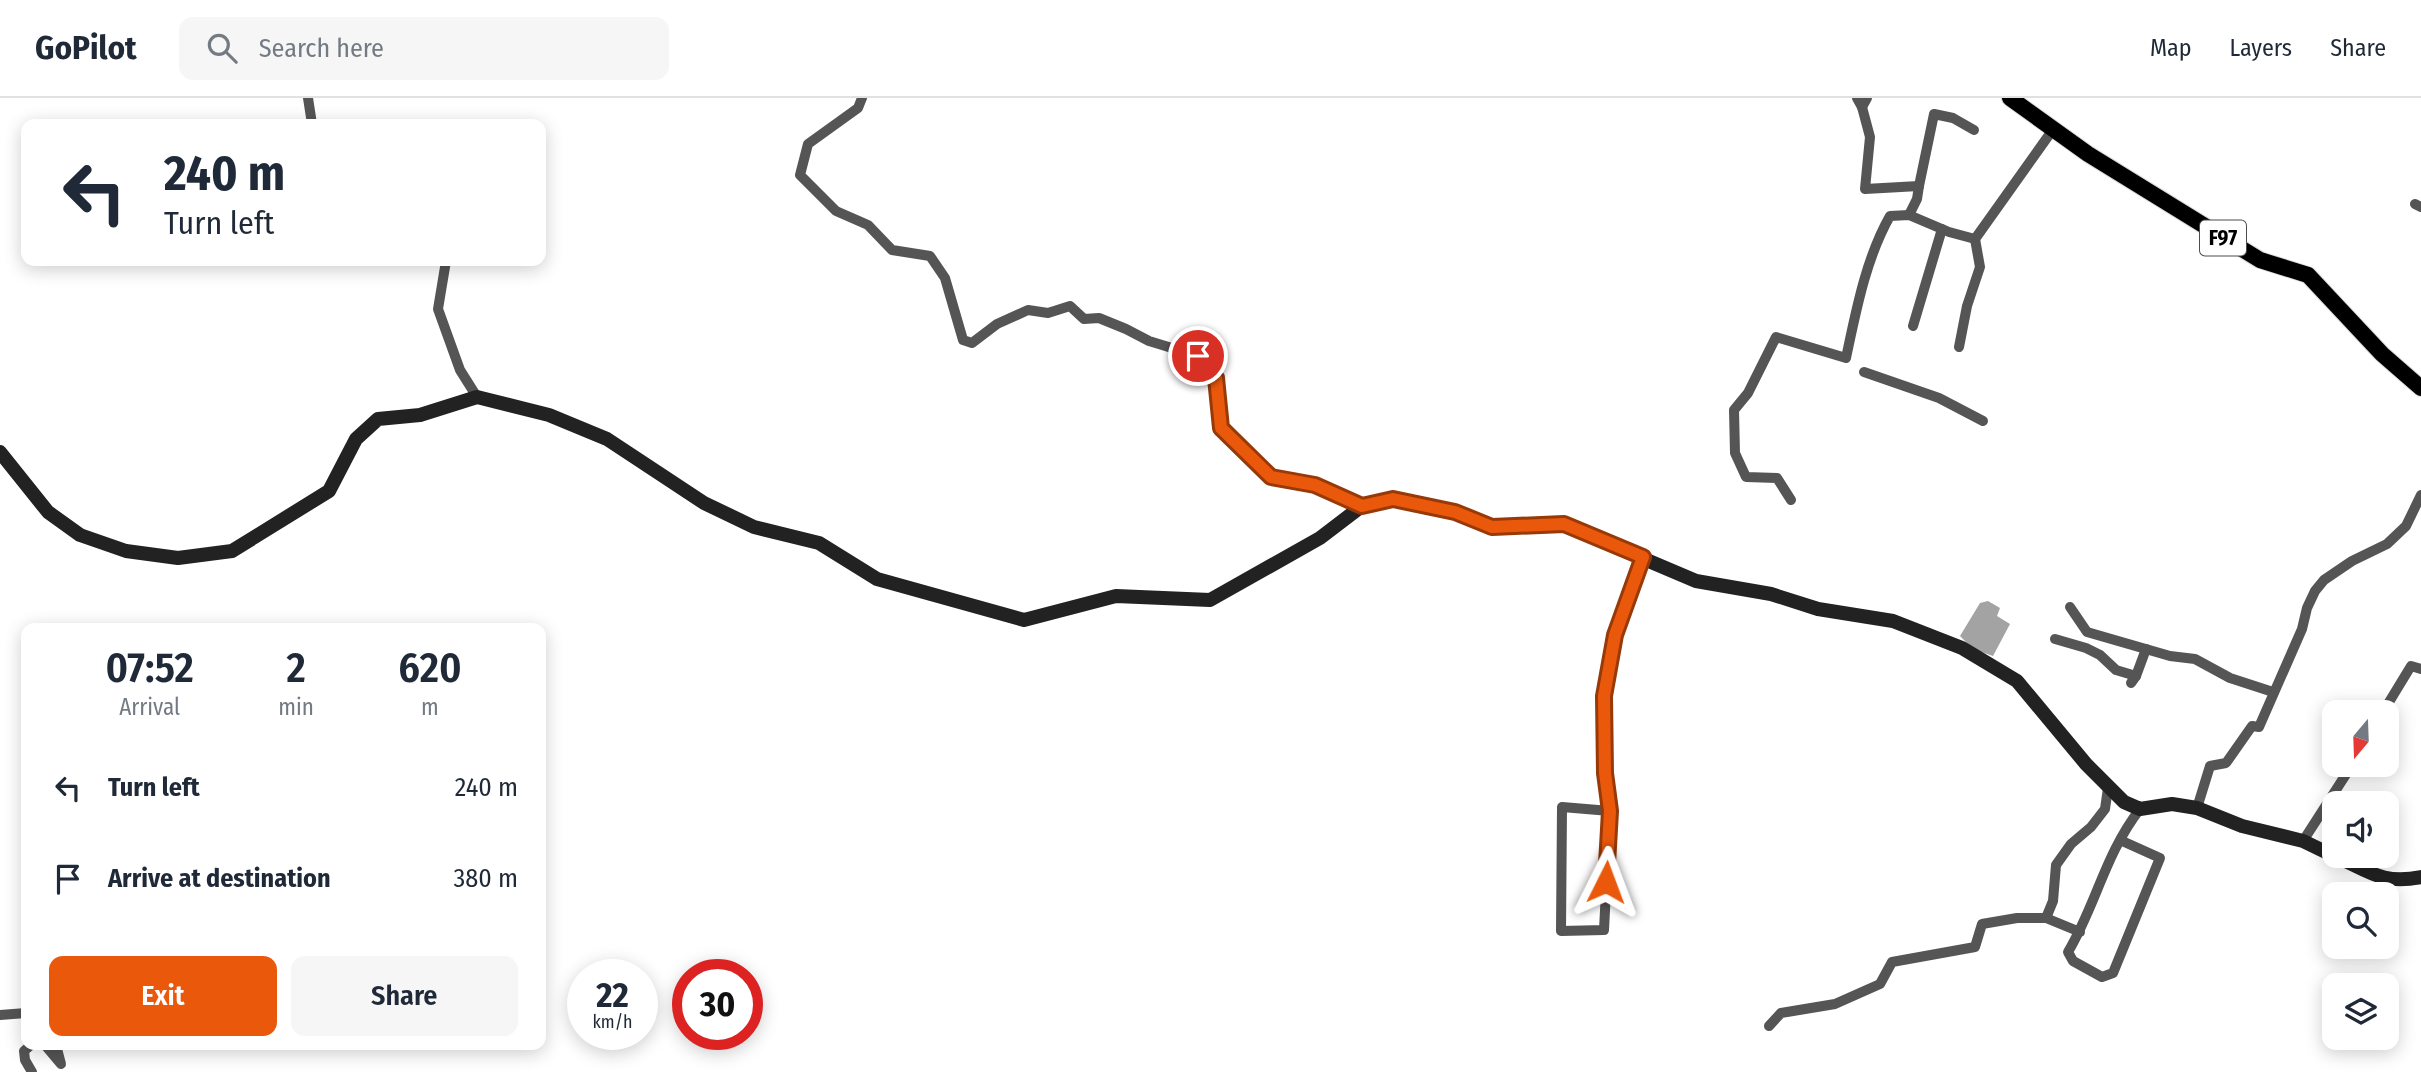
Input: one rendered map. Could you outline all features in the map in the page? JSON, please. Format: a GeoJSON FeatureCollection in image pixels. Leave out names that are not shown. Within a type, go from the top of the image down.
{"type":"FeatureCollection","features":[{"type":"Feature","properties":{"kind":"main road","name":"F97"},"geometry":{"type":"LineString","coordinates":[[2010,98],[2088,154],[2260,260],[2308,275],[2382,354],[2421,388]]}},
{"type":"Feature","properties":{"kind":"main road"},"geometry":{"type":"LineString","coordinates":[[0,452],[48,512],[80,535],[126,551],[178,558],[232,551],[329,491],[356,439],[378,419],[420,415],[477,397],[549,415],[607,439],[704,503],[754,527],[819,543],[877,579],[1024,620],[1116,596],[1210,600],[1320,538],[1362,506],[1393,499],[1455,512],[1492,527],[1564,524],[1696,581],[1771,594],[1818,609],[1893,621],[1962,648],[2017,681],[2086,764],[2124,802],[2140,809],[2172,804],[2197,808],[2242,826],[2303,841],[2322,850]]}},
{"type":"Feature","properties":{"kind":"main road"},"geometry":{"type":"LineString","coordinates":[[2361,868],[2385,879],[2401,881],[2421,877]]}},
{"type":"Feature","properties":{"kind":"street"},"geometry":{"type":"LineString","coordinates":[[308,98],[311,119]]}},
{"type":"Feature","properties":{"kind":"street"},"geometry":{"type":"LineString","coordinates":[[862,98],[858,108],[808,144],[800,175],[836,211],[868,225],[892,250],[930,256],[945,278],[963,340],[972,343],[997,324],[1028,310],[1048,313],[1070,306],[1084,319],[1098,318],[1149,341],[1198,356],[1216,378],[1221,428],[1271,477],[1315,485],[1362,506]]}},
{"type":"Feature","properties":{"kind":"street"},"geometry":{"type":"LineString","coordinates":[[1862,101],[1870,137],[1865,189],[1919,186]]}},
{"type":"Feature","properties":{"kind":"street"},"geometry":{"type":"LineString","coordinates":[[1909,215],[1917,199],[1934,114],[1953,118],[1974,130]]}},
{"type":"Feature","properties":{"kind":"street"},"geometry":{"type":"LineString","coordinates":[[1959,347],[1967,306],[1980,267],[1975,239],[2054,128]]}},
{"type":"Feature","properties":{"kind":"street"},"geometry":{"type":"LineString","coordinates":[[1791,500],[1777,478],[1746,477],[1735,453],[1734,410],[1748,393],[1776,337],[1846,358],[1860,298],[1880,234],[1890,216],[1909,215],[1975,239]]}},
{"type":"Feature","properties":{"kind":"street"},"geometry":{"type":"LineString","coordinates":[[1913,326],[1942,229]]}},
{"type":"Feature","properties":{"kind":"street"},"geometry":{"type":"LineString","coordinates":[[445,266],[438,309],[460,370],[477,397]]}},
{"type":"Feature","properties":{"kind":"street"},"geometry":{"type":"LineString","coordinates":[[1864,372],[1939,398],[1983,421]]}},
{"type":"Feature","properties":{"kind":"street"},"geometry":{"type":"LineString","coordinates":[[2197,808],[2210,766],[2225,763],[2252,726],[2259,727],[2315,590],[2324,580],[2352,561],[2387,544],[2406,526],[2421,495]]}},
{"type":"Feature","properties":{"kind":"street"},"geometry":{"type":"LineString","coordinates":[[1610,811],[1562,807],[1561,930],[1604,930],[1610,811],[1605,773],[1604,696],[1615,635],[1643,557]]}},
{"type":"Feature","properties":{"kind":"street"},"geometry":{"type":"LineString","coordinates":[[2070,607],[2087,632],[2169,656],[2195,659],[2230,678],[2273,692]]}},
{"type":"Feature","properties":{"kind":"street"},"geometry":{"type":"LineString","coordinates":[[2055,639],[2086,648],[2116,670],[2134,679],[2146,649]]}},
{"type":"Feature","properties":{"kind":"street"},"geometry":{"type":"LineString","coordinates":[[2390,700],[2411,666],[2421,669]]}},
{"type":"Feature","properties":{"kind":"street"},"geometry":{"type":"LineString","coordinates":[[2303,841],[2344,777]]}},
{"type":"Feature","properties":{"kind":"street"},"geometry":{"type":"LineString","coordinates":[[2046,918],[2053,901],[2056,865],[2070,844],[2091,827],[2105,809],[2109,788]]}},
{"type":"Feature","properties":{"kind":"street"},"geometry":{"type":"LineString","coordinates":[[2120,840],[2160,858],[2113,973],[2102,977],[2073,961],[2068,952],[2080,932],[2104,868],[2120,840],[2140,809]]}},
{"type":"Feature","properties":{"kind":"street"},"geometry":{"type":"LineString","coordinates":[[1769,1026],[1782,1013],[1835,1004],[1880,984],[1892,962],[1975,947],[1982,924],[2017,918],[2046,918],[2080,932]]}},
{"type":"Feature","properties":{"kind":"street"},"geometry":{"type":"LineString","coordinates":[[0,1015],[21,1013]]}},
{"type":"Feature","properties":{"kind":"street"},"geometry":{"type":"LineString","coordinates":[[25,1050],[25,1060],[32,1072]]}},
{"type":"Feature","properties":{"kind":"street"},"geometry":{"type":"LineString","coordinates":[[49,1050],[61,1063],[57,1050]]}},
{"type":"Feature","properties":{"kind":"shaded area"},"geometry":{"type":"Polygon","coordinates":[[[1988,601],[2000,608],[1997,616],[2010,624],[1993,656],[1973,649],[1960,636],[1980,603],[1988,601]]]}},
{"type":"Feature","properties":{"kind":"route"},"geometry":{"type":"LineString","coordinates":[[1198,356],[1216,378],[1221,428],[1271,477],[1315,485],[1362,506],[1393,499],[1455,512],[1492,527],[1564,524],[1643,557],[1615,635],[1604,696],[1605,773],[1610,811],[1606,882]]}}]}
